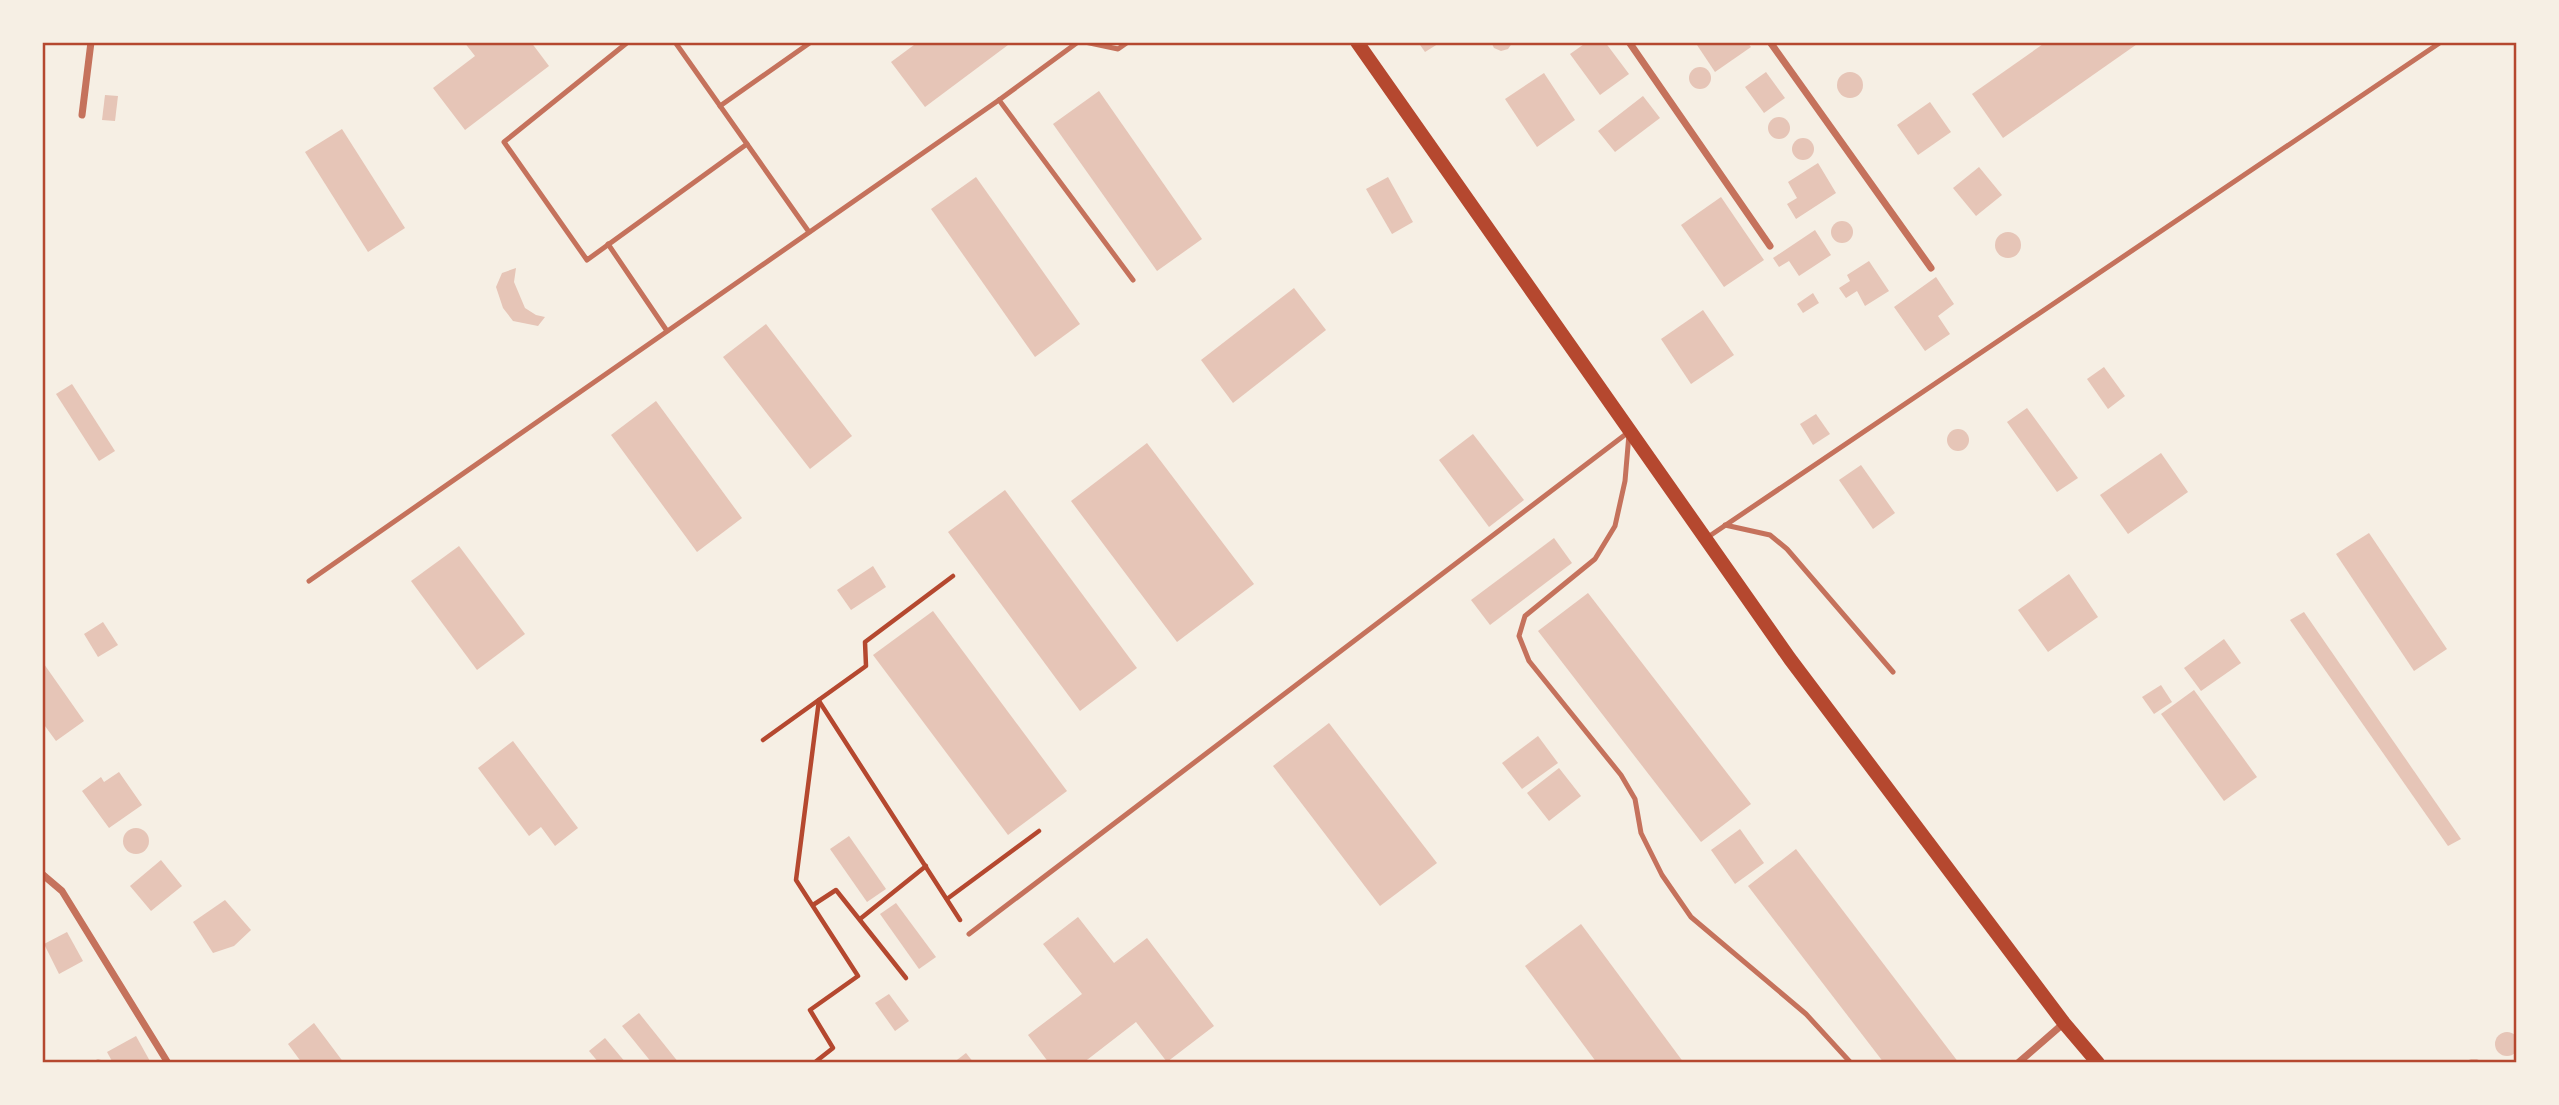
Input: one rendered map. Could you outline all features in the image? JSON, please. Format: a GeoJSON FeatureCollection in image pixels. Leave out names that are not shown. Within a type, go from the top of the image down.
{"type":"FeatureCollection","features":[{"type":"Feature","properties":{"kind":"main road"},"geometry":{"type":"LineString","coordinates":[[1357,42],[1790,659],[2064,1023],[2098,1063]]}},
{"type":"Feature","properties":{"kind":"street"},"geometry":{"type":"LineString","coordinates":[[82,115],[91,42]]}},
{"type":"Feature","properties":{"kind":"street"},"geometry":{"type":"LineString","coordinates":[[1629,42],[1770,246]]}},
{"type":"Feature","properties":{"kind":"street"},"geometry":{"type":"LineString","coordinates":[[1770,42],[1931,268]]}},
{"type":"Feature","properties":{"kind":"street"},"geometry":{"type":"LineString","coordinates":[[42,874],[62,891],[168,1063]]}},
{"type":"Feature","properties":{"kind":"street"},"geometry":{"type":"LineString","coordinates":[[2018,1063],[2064,1023]]}},
{"type":"Feature","properties":{"kind":"lane"},"geometry":{"type":"LineString","coordinates":[[628,42],[505,142],[587,260],[747,144]]}},
{"type":"Feature","properties":{"kind":"lane"},"geometry":{"type":"LineString","coordinates":[[675,42],[809,232]]}},
{"type":"Feature","properties":{"kind":"lane"},"geometry":{"type":"LineString","coordinates":[[720,106],[811,42]]}},
{"type":"Feature","properties":{"kind":"lane"},"geometry":{"type":"LineString","coordinates":[[309,581],[999,100],[1078,42]]}},
{"type":"Feature","properties":{"kind":"lane"},"geometry":{"type":"LineString","coordinates":[[1085,42],[1118,49],[1128,42]]}},
{"type":"Feature","properties":{"kind":"lane"},"geometry":{"type":"LineString","coordinates":[[1705,539],[2441,42]]}},
{"type":"Feature","properties":{"kind":"lane"},"geometry":{"type":"LineString","coordinates":[[999,100],[1133,280]]}},
{"type":"Feature","properties":{"kind":"lane"},"geometry":{"type":"LineString","coordinates":[[608,244],[667,331]]}},
{"type":"Feature","properties":{"kind":"lane"},"geometry":{"type":"LineString","coordinates":[[969,934],[1630,431]]}},
{"type":"Feature","properties":{"kind":"lane"},"geometry":{"type":"LineString","coordinates":[[1630,431],[1625,481],[1615,526],[1595,559],[1525,616],[1519,636],[1528,661],[1621,775],[1635,800],[1641,833],[1657,864],[1691,916],[1806,1014],[1850,1063]]}},
{"type":"Feature","properties":{"kind":"lane"},"geometry":{"type":"LineString","coordinates":[[1725,525],[1770,535],[1787,549],[1893,672]]}},
{"type":"Feature","properties":{"kind":"path"},"geometry":{"type":"LineString","coordinates":[[763,740],[866,666],[865,642],[953,576]]}},
{"type":"Feature","properties":{"kind":"path"},"geometry":{"type":"LineString","coordinates":[[819,700],[969,934]]}},
{"type":"Feature","properties":{"kind":"path"},"geometry":{"type":"LineString","coordinates":[[814,1063],[833,1048],[810,1010],[858,976],[796,880],[819,700]]}},
{"type":"Feature","properties":{"kind":"path"},"geometry":{"type":"LineString","coordinates":[[947,899],[1038,831]]}},
{"type":"Feature","properties":{"kind":"path"},"geometry":{"type":"LineString","coordinates":[[860,919],[926,866]]}},
{"type":"Feature","properties":{"kind":"path"},"geometry":{"type":"LineString","coordinates":[[813,905],[836,890],[906,978]]}},
{"type":"Feature","properties":{"kind":"building"},"geometry":{"type":"Polygon","coordinates":[[[464,42],[531,42],[549,66],[465,130],[433,88],[475,56],[464,42]]]}},
{"type":"Feature","properties":{"kind":"building"},"geometry":{"type":"Polygon","coordinates":[[[918,42],[1012,42],[925,107],[891,62],[918,42]]]}},
{"type":"Feature","properties":{"kind":"building"},"geometry":{"type":"Polygon","coordinates":[[[1418,42],[1441,42],[1425,52],[1418,42]]]}},
{"type":"Feature","properties":{"kind":"building"},"geometry":{"type":"Polygon","coordinates":[[[1491,42],[1513,42],[1508,49],[1501,51],[1494,48],[1491,42]]]}},
{"type":"Feature","properties":{"kind":"building"},"geometry":{"type":"Polygon","coordinates":[[[1587,42],[1605,42],[1629,74],[1600,95],[1570,54],[1587,42]]]}},
{"type":"Feature","properties":{"kind":"building"},"geometry":{"type":"Polygon","coordinates":[[[1695,42],[1747,42],[1751,47],[1715,72],[1695,42]]]}},
{"type":"Feature","properties":{"kind":"building"},"geometry":{"type":"Polygon","coordinates":[[[2046,42],[2140,42],[2003,138],[1972,94],[2046,42]]]}},
{"type":"Feature","properties":{"kind":"building"},"geometry":{"type":"Polygon","coordinates":[[[1700,67],[1708,70],[1711,78],[1708,86],[1700,89],[1692,86],[1689,78],[1692,70],[1700,67]]]}},
{"type":"Feature","properties":{"kind":"building"},"geometry":{"type":"Polygon","coordinates":[[[1766,72],[1785,98],[1764,113],[1745,87],[1766,72]]]}},
{"type":"Feature","properties":{"kind":"building"},"geometry":{"type":"Polygon","coordinates":[[[1850,72],[1859,76],[1863,85],[1859,94],[1850,98],[1841,94],[1837,85],[1841,76],[1850,72]]]}},
{"type":"Feature","properties":{"kind":"building"},"geometry":{"type":"Polygon","coordinates":[[[1544,73],[1575,120],[1537,147],[1505,99],[1544,73]]]}},
{"type":"Feature","properties":{"kind":"building"},"geometry":{"type":"Polygon","coordinates":[[[1099,91],[1202,239],[1157,271],[1053,124],[1099,91]]]}},
{"type":"Feature","properties":{"kind":"building"},"geometry":{"type":"Polygon","coordinates":[[[105,95],[118,96],[115,121],[102,120],[105,95]]]}},
{"type":"Feature","properties":{"kind":"building"},"geometry":{"type":"Polygon","coordinates":[[[1643,96],[1660,118],[1615,152],[1598,131],[1643,96]]]}},
{"type":"Feature","properties":{"kind":"building"},"geometry":{"type":"Polygon","coordinates":[[[1930,102],[1951,132],[1918,155],[1897,125],[1930,102]]]}},
{"type":"Feature","properties":{"kind":"building"},"geometry":{"type":"Polygon","coordinates":[[[1779,117],[1787,120],[1790,128],[1787,136],[1779,139],[1771,136],[1768,128],[1771,120],[1779,117]]]}},
{"type":"Feature","properties":{"kind":"building"},"geometry":{"type":"Polygon","coordinates":[[[342,129],[405,228],[368,252],[305,152],[342,129]]]}},
{"type":"Feature","properties":{"kind":"building"},"geometry":{"type":"Polygon","coordinates":[[[1803,138],[1811,141],[1814,149],[1811,157],[1803,160],[1795,157],[1792,149],[1795,141],[1803,138]]]}},
{"type":"Feature","properties":{"kind":"building"},"geometry":{"type":"Polygon","coordinates":[[[1818,163],[1836,193],[1796,219],[1787,204],[1797,198],[1788,182],[1818,163]]]}},
{"type":"Feature","properties":{"kind":"building"},"geometry":{"type":"Polygon","coordinates":[[[1979,167],[2002,195],[1976,216],[1953,188],[1979,167]]]}},
{"type":"Feature","properties":{"kind":"building"},"geometry":{"type":"Polygon","coordinates":[[[976,177],[1080,324],[1035,357],[931,209],[976,177]]]}},
{"type":"Feature","properties":{"kind":"building"},"geometry":{"type":"Polygon","coordinates":[[[1388,177],[1413,222],[1392,234],[1366,189],[1388,177]]]}},
{"type":"Feature","properties":{"kind":"building"},"geometry":{"type":"Polygon","coordinates":[[[1721,197],[1764,260],[1724,287],[1681,225],[1721,197]]]}},
{"type":"Feature","properties":{"kind":"building"},"geometry":{"type":"Polygon","coordinates":[[[1842,221],[1850,224],[1853,232],[1850,240],[1842,243],[1834,240],[1831,232],[1834,224],[1842,221]]]}},
{"type":"Feature","properties":{"kind":"building"},"geometry":{"type":"Polygon","coordinates":[[[1815,230],[1831,255],[1799,276],[1789,261],[1779,267],[1773,258],[1815,230]]]}},
{"type":"Feature","properties":{"kind":"building"},"geometry":{"type":"Polygon","coordinates":[[[2008,232],[2017,236],[2021,245],[2017,254],[2008,258],[1999,254],[1995,245],[1999,236],[2008,232]]]}},
{"type":"Feature","properties":{"kind":"building"},"geometry":{"type":"Polygon","coordinates":[[[1869,261],[1889,291],[1865,306],[1857,291],[1846,298],[1839,288],[1850,281],[1847,275],[1869,261]]]}},
{"type":"Feature","properties":{"kind":"building"},"geometry":{"type":"Polygon","coordinates":[[[516,268],[514,282],[525,308],[545,317],[538,326],[513,321],[503,308],[496,287],[502,273],[516,268]]]}},
{"type":"Feature","properties":{"kind":"building"},"geometry":{"type":"Polygon","coordinates":[[[1936,277],[1954,304],[1938,316],[1950,334],[1925,351],[1894,307],[1936,277]]]}},
{"type":"Feature","properties":{"kind":"building"},"geometry":{"type":"Polygon","coordinates":[[[1294,288],[1326,330],[1233,403],[1201,360],[1294,288]]]}},
{"type":"Feature","properties":{"kind":"building"},"geometry":{"type":"Polygon","coordinates":[[[1813,293],[1819,303],[1803,313],[1797,304],[1813,293]]]}},
{"type":"Feature","properties":{"kind":"building"},"geometry":{"type":"Polygon","coordinates":[[[1703,310],[1734,355],[1691,384],[1661,339],[1703,310]]]}},
{"type":"Feature","properties":{"kind":"building"},"geometry":{"type":"Polygon","coordinates":[[[766,324],[852,436],[810,469],[723,357],[766,324]]]}},
{"type":"Feature","properties":{"kind":"building"},"geometry":{"type":"Polygon","coordinates":[[[2104,367],[2125,396],[2108,409],[2087,379],[2104,367]]]}},
{"type":"Feature","properties":{"kind":"building"},"geometry":{"type":"Polygon","coordinates":[[[72,384],[115,451],[99,461],[56,394],[72,384]]]}},
{"type":"Feature","properties":{"kind":"building"},"geometry":{"type":"Polygon","coordinates":[[[656,401],[742,518],[697,552],[611,435],[656,401]]]}},
{"type":"Feature","properties":{"kind":"building"},"geometry":{"type":"Polygon","coordinates":[[[2027,408],[2078,478],[2057,492],[2007,422],[2027,408]]]}},
{"type":"Feature","properties":{"kind":"building"},"geometry":{"type":"Polygon","coordinates":[[[1816,414],[1830,434],[1813,445],[1800,424],[1816,414]]]}},
{"type":"Feature","properties":{"kind":"building"},"geometry":{"type":"Polygon","coordinates":[[[1958,429],[1966,432],[1969,440],[1966,448],[1958,451],[1950,448],[1947,440],[1950,432],[1958,429]]]}},
{"type":"Feature","properties":{"kind":"building"},"geometry":{"type":"Polygon","coordinates":[[[1473,434],[1524,500],[1489,527],[1439,460],[1473,434]]]}},
{"type":"Feature","properties":{"kind":"building"},"geometry":{"type":"Polygon","coordinates":[[[1147,443],[1254,584],[1177,642],[1071,501],[1147,443]]]}},
{"type":"Feature","properties":{"kind":"building"},"geometry":{"type":"Polygon","coordinates":[[[2161,453],[2188,492],[2128,534],[2100,495],[2161,453]]]}},
{"type":"Feature","properties":{"kind":"building"},"geometry":{"type":"Polygon","coordinates":[[[1861,465],[1895,513],[1873,529],[1839,480],[1861,465]]]}},
{"type":"Feature","properties":{"kind":"building"},"geometry":{"type":"Polygon","coordinates":[[[1005,490],[1137,668],[1080,711],[948,532],[1005,490]]]}},
{"type":"Feature","properties":{"kind":"building"},"geometry":{"type":"Polygon","coordinates":[[[2369,533],[2447,649],[2414,671],[2336,554],[2369,533]]]}},
{"type":"Feature","properties":{"kind":"building"},"geometry":{"type":"Polygon","coordinates":[[[1554,538],[1572,563],[1490,625],[1471,600],[1554,538]]]}},
{"type":"Feature","properties":{"kind":"building"},"geometry":{"type":"Polygon","coordinates":[[[459,546],[525,634],[477,670],[411,581],[459,546]]]}},
{"type":"Feature","properties":{"kind":"building"},"geometry":{"type":"Polygon","coordinates":[[[873,566],[886,587],[851,610],[837,590],[873,566]]]}},
{"type":"Feature","properties":{"kind":"building"},"geometry":{"type":"Polygon","coordinates":[[[2069,574],[2098,617],[2048,652],[2018,610],[2069,574]]]}},
{"type":"Feature","properties":{"kind":"building"},"geometry":{"type":"Polygon","coordinates":[[[1588,593],[1751,804],[1701,842],[1538,631],[1588,593]]]}},
{"type":"Feature","properties":{"kind":"building"},"geometry":{"type":"Polygon","coordinates":[[[933,611],[1067,791],[1008,835],[873,655],[933,611]]]}},
{"type":"Feature","properties":{"kind":"building"},"geometry":{"type":"Polygon","coordinates":[[[2304,612],[2461,839],[2448,846],[2290,620],[2304,612]]]}},
{"type":"Feature","properties":{"kind":"building"},"geometry":{"type":"Polygon","coordinates":[[[103,622],[118,645],[98,657],[84,634],[103,622]]]}},
{"type":"Feature","properties":{"kind":"building"},"geometry":{"type":"Polygon","coordinates":[[[2224,639],[2241,663],[2201,691],[2184,668],[2224,639]]]}},
{"type":"Feature","properties":{"kind":"building"},"geometry":{"type":"Polygon","coordinates":[[[44,664],[84,721],[56,741],[42,722],[44,664]]]}},
{"type":"Feature","properties":{"kind":"building"},"geometry":{"type":"Polygon","coordinates":[[[2161,685],[2172,702],[2154,714],[2142,697],[2161,685]]]}},
{"type":"Feature","properties":{"kind":"building"},"geometry":{"type":"Polygon","coordinates":[[[2194,690],[2257,777],[2224,801],[2161,714],[2194,690]]]}},
{"type":"Feature","properties":{"kind":"building"},"geometry":{"type":"Polygon","coordinates":[[[1329,723],[1437,863],[1380,906],[1273,766],[1329,723]]]}},
{"type":"Feature","properties":{"kind":"building"},"geometry":{"type":"Polygon","coordinates":[[[1538,736],[1558,763],[1522,789],[1502,763],[1538,736]]]}},
{"type":"Feature","properties":{"kind":"building"},"geometry":{"type":"Polygon","coordinates":[[[513,741],[578,828],[555,846],[541,827],[529,836],[478,768],[513,741]]]}},
{"type":"Feature","properties":{"kind":"building"},"geometry":{"type":"Polygon","coordinates":[[[1559,768],[1581,796],[1549,821],[1527,793],[1559,768]]]}},
{"type":"Feature","properties":{"kind":"building"},"geometry":{"type":"Polygon","coordinates":[[[119,772],[142,805],[109,828],[82,791],[101,777],[104,782],[119,772]]]}},
{"type":"Feature","properties":{"kind":"building"},"geometry":{"type":"Polygon","coordinates":[[[136,828],[145,832],[149,841],[145,850],[136,854],[127,850],[123,841],[127,832],[136,828]]]}},
{"type":"Feature","properties":{"kind":"building"},"geometry":{"type":"Polygon","coordinates":[[[1740,829],[1764,863],[1735,884],[1711,850],[1740,829]]]}},
{"type":"Feature","properties":{"kind":"building"},"geometry":{"type":"Polygon","coordinates":[[[849,836],[886,889],[867,902],[830,849],[849,836]]]}},
{"type":"Feature","properties":{"kind":"building"},"geometry":{"type":"Polygon","coordinates":[[[1796,849],[1959,1063],[1884,1063],[1748,886],[1796,849]]]}},
{"type":"Feature","properties":{"kind":"building"},"geometry":{"type":"Polygon","coordinates":[[[161,860],[182,886],[151,911],[130,886],[161,860]]]}},
{"type":"Feature","properties":{"kind":"building"},"geometry":{"type":"Polygon","coordinates":[[[225,900],[251,930],[234,946],[213,953],[193,922],[225,900]]]}},
{"type":"Feature","properties":{"kind":"building"},"geometry":{"type":"Polygon","coordinates":[[[896,903],[936,957],[919,969],[880,914],[896,903]]]}},
{"type":"Feature","properties":{"kind":"building"},"geometry":{"type":"Polygon","coordinates":[[[1078,917],[1114,963],[1147,938],[1214,1026],[1167,1062],[1136,1022],[1083,1063],[1049,1063],[1028,1035],[1082,994],[1043,944],[1078,917]]]}},
{"type":"Feature","properties":{"kind":"building"},"geometry":{"type":"Polygon","coordinates":[[[1581,924],[1684,1063],[1597,1063],[1525,966],[1581,924]]]}},
{"type":"Feature","properties":{"kind":"building"},"geometry":{"type":"Polygon","coordinates":[[[67,932],[83,961],[59,974],[44,944],[67,932]]]}},
{"type":"Feature","properties":{"kind":"building"},"geometry":{"type":"Polygon","coordinates":[[[889,994],[909,1021],[895,1031],[875,1003],[889,994]]]}},
{"type":"Feature","properties":{"kind":"building"},"geometry":{"type":"Polygon","coordinates":[[[639,1013],[679,1063],[652,1063],[622,1026],[639,1013]]]}},
{"type":"Feature","properties":{"kind":"building"},"geometry":{"type":"Polygon","coordinates":[[[314,1023],[344,1063],[302,1063],[288,1044],[314,1023]]]}},
{"type":"Feature","properties":{"kind":"building"},"geometry":{"type":"Polygon","coordinates":[[[2507,1032],[2515,1036],[2519,1044],[2515,1052],[2507,1056],[2499,1052],[2495,1044],[2499,1036],[2507,1032]]]}},
{"type":"Feature","properties":{"kind":"building"},"geometry":{"type":"Polygon","coordinates":[[[136,1036],[151,1063],[113,1063],[107,1052],[136,1036]]]}},
{"type":"Feature","properties":{"kind":"building"},"geometry":{"type":"Polygon","coordinates":[[[605,1038],[626,1063],[599,1063],[589,1051],[605,1038]]]}},
{"type":"Feature","properties":{"kind":"building"},"geometry":{"type":"Polygon","coordinates":[[[966,1053],[974,1063],[953,1063],[966,1053]]]}},
{"type":"Feature","properties":{"kind":"building"},"geometry":{"type":"Polygon","coordinates":[[[2477,1059],[2484,1063],[2462,1063],[2477,1059]]]}},
{"type":"Feature","properties":{"kind":"building"},"geometry":{"type":"Polygon","coordinates":[[[101,1060],[108,1063],[89,1063],[101,1060]]]}}]}
